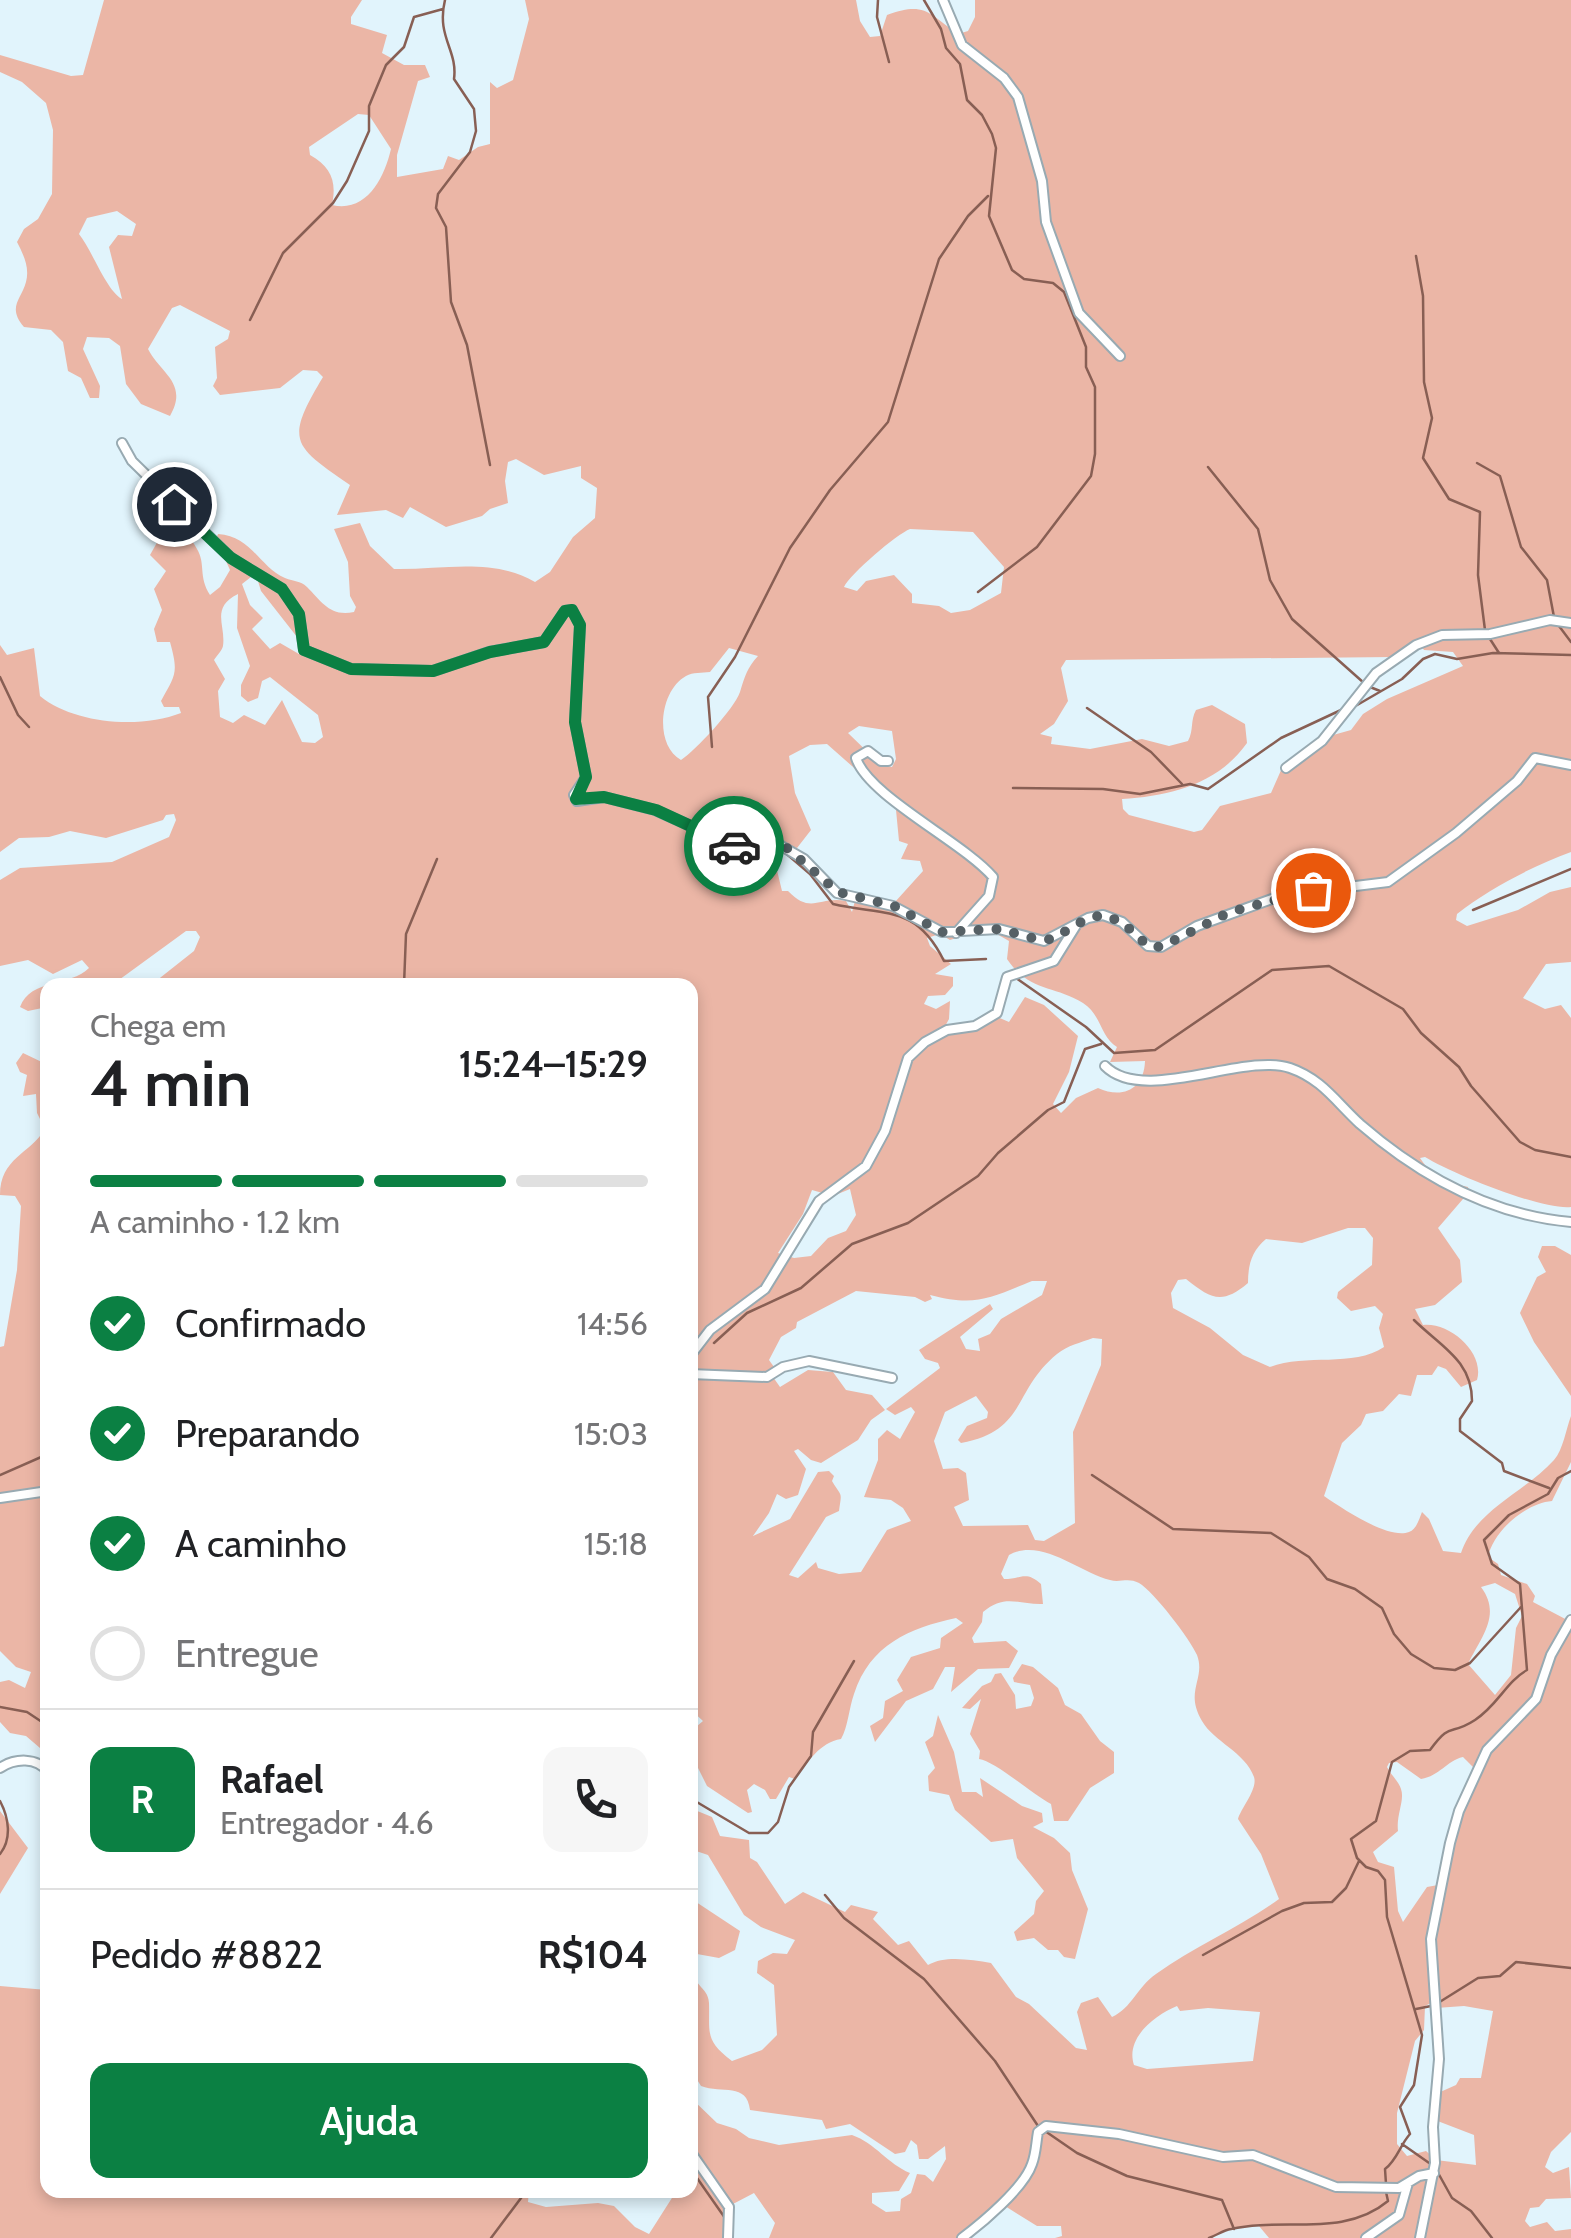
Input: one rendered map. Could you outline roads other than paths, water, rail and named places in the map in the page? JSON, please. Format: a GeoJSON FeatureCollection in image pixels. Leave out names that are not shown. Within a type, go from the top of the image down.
{"type":"FeatureCollection","features":[{"type":"Feature","properties":{"kind":"street"},"geometry":{"type":"LineString","coordinates":[[943,0],[962,45],[1004,78],[1018,96],[1042,181],[1046,222],[1078,313],[1120,356]]}},
{"type":"Feature","properties":{"kind":"street"},"geometry":{"type":"LineString","coordinates":[[122,442],[132,461],[221,549],[282,589],[299,614],[304,650],[351,669],[433,671],[490,652],[544,642],[565,611],[572,610],[580,625],[575,722],[586,777],[574,795],[577,801],[604,797],[656,810],[735,846],[776,844],[804,859],[838,892],[894,906],[929,926],[956,933],[999,929],[1044,941],[1095,916],[1106,916],[1124,924],[1148,946],[1161,947],[1197,926],[1283,896],[1383,883],[1456,833],[1516,781],[1536,758],[1571,764]]}},
{"type":"Feature","properties":{"kind":"street"},"geometry":{"type":"LineString","coordinates":[[1286,768],[1322,741],[1376,673],[1416,645],[1442,635],[1490,634],[1550,620],[1571,623]]}},
{"type":"Feature","properties":{"kind":"street"},"geometry":{"type":"LineString","coordinates":[[888,762],[868,751],[856,758],[876,788],[901,802],[993,877],[989,896],[956,933]]}},
{"type":"Feature","properties":{"kind":"street"},"geometry":{"type":"LineString","coordinates":[[698,1346],[710,1330],[765,1289],[819,1200],[866,1166],[885,1130],[908,1058],[925,1042],[947,1030],[977,1026],[994,1016],[1001,1008],[1007,976],[1054,962],[1077,924]]}},
{"type":"Feature","properties":{"kind":"street"},"geometry":{"type":"LineString","coordinates":[[1105,1066],[1123,1078],[1138,1080],[1211,1075],[1272,1065],[1290,1068],[1319,1081],[1359,1123],[1440,1184],[1522,1213],[1571,1222]]}},
{"type":"Feature","properties":{"kind":"street"},"geometry":{"type":"LineString","coordinates":[[698,1374],[767,1376],[809,1361],[892,1378]]}},
{"type":"Feature","properties":{"kind":"street"},"geometry":{"type":"LineString","coordinates":[[0,1498],[40,1492]]}},
{"type":"Feature","properties":{"kind":"street"},"geometry":{"type":"LineString","coordinates":[[1420,2238],[1434,2172],[1440,2049],[1433,2002],[1431,1939],[1450,1843],[1459,1811],[1488,1750],[1536,1699],[1551,1655],[1571,1620]]}},
{"type":"Feature","properties":{"kind":"street"},"geometry":{"type":"LineString","coordinates":[[0,1768],[24,1760],[40,1764]]}},
{"type":"Feature","properties":{"kind":"street"},"geometry":{"type":"LineString","coordinates":[[962,2238],[987,2222],[1022,2182],[1032,2165],[1038,2132],[1046,2126],[1118,2134],[1222,2157],[1253,2155],[1330,2186],[1392,2188],[1434,2172]]}},
{"type":"Feature","properties":{"kind":"street"},"geometry":{"type":"LineString","coordinates":[[698,2163],[727,2203],[731,2222],[728,2238]]}},
{"type":"Feature","properties":{"kind":"street"},"geometry":{"type":"LineString","coordinates":[[1366,2238],[1400,2215],[1408,2183]]}},
{"type":"Feature","properties":{"kind":"waterway"},"geometry":{"type":"LineString","coordinates":[[445,0],[443,24],[454,79],[474,109],[476,131],[470,152],[438,194],[436,208],[446,227],[451,302],[467,345],[490,465]]}},
{"type":"Feature","properties":{"kind":"waterway"},"geometry":{"type":"LineString","coordinates":[[878,0],[877,17],[889,62]]}},
{"type":"Feature","properties":{"kind":"waterway"},"geometry":{"type":"LineString","coordinates":[[924,0],[941,29],[946,48],[960,64],[967,100],[982,115],[992,134],[996,148],[989,216],[1012,270],[1024,279],[1053,283],[1064,292],[1086,347],[1086,367],[1095,387],[1095,454],[1091,476],[1037,547],[978,592]]}},
{"type":"Feature","properties":{"kind":"waterway"},"geometry":{"type":"LineString","coordinates":[[250,320],[283,253],[333,203],[347,181],[369,131],[369,106],[386,65],[404,47],[414,17],[443,9]]}},
{"type":"Feature","properties":{"kind":"waterway"},"geometry":{"type":"LineString","coordinates":[[712,747],[708,697],[735,657],[790,548],[830,490],[888,422],[939,259],[968,216],[988,196]]}},
{"type":"Feature","properties":{"kind":"waterway"},"geometry":{"type":"LineString","coordinates":[[1416,256],[1423,296],[1424,382],[1432,418],[1423,458],[1449,499],[1480,512],[1478,575],[1485,630]]}},
{"type":"Feature","properties":{"kind":"waterway"},"geometry":{"type":"LineString","coordinates":[[1477,463],[1500,476],[1521,547],[1547,580],[1554,617]]}},
{"type":"Feature","properties":{"kind":"waterway"},"geometry":{"type":"LineString","coordinates":[[1208,467],[1258,529],[1270,580],[1292,619],[1364,683]]}},
{"type":"Feature","properties":{"kind":"waterway"},"geometry":{"type":"LineString","coordinates":[[1559,626],[1571,642]]}},
{"type":"Feature","properties":{"kind":"waterway"},"geometry":{"type":"LineString","coordinates":[[1490,639],[1499,653]]}},
{"type":"Feature","properties":{"kind":"waterway"},"geometry":{"type":"LineString","coordinates":[[1352,708],[1435,654],[1457,659],[1493,653],[1571,655]]}},
{"type":"Feature","properties":{"kind":"waterway"},"geometry":{"type":"LineString","coordinates":[[0,677],[18,715],[29,727]]}},
{"type":"Feature","properties":{"kind":"waterway"},"geometry":{"type":"LineString","coordinates":[[1370,687],[1380,691]]}},
{"type":"Feature","properties":{"kind":"waterway"},"geometry":{"type":"LineString","coordinates":[[1087,708],[1151,752],[1182,784]]}},
{"type":"Feature","properties":{"kind":"waterway"},"geometry":{"type":"LineString","coordinates":[[1013,788],[1103,789],[1140,794],[1190,784],[1208,789],[1281,738],[1341,710]]}},
{"type":"Feature","properties":{"kind":"waterway"},"geometry":{"type":"LineString","coordinates":[[753,824],[771,840]]}},
{"type":"Feature","properties":{"kind":"waterway"},"geometry":{"type":"LineString","coordinates":[[782,850],[810,874],[833,904],[884,912],[910,921],[922,930],[944,961],[986,959]]}},
{"type":"Feature","properties":{"kind":"waterway"},"geometry":{"type":"LineString","coordinates":[[404,978],[406,934],[437,859]]}},
{"type":"Feature","properties":{"kind":"waterway"},"geometry":{"type":"LineString","coordinates":[[1473,910],[1571,869]]}},
{"type":"Feature","properties":{"kind":"waterway"},"geometry":{"type":"LineString","coordinates":[[1016,978],[1086,1027],[1114,1053],[1155,1050],[1272,970],[1329,966],[1403,1009],[1421,1033],[1459,1067],[1520,1142],[1535,1150],[1571,1157]]}},
{"type":"Feature","properties":{"kind":"waterway"},"geometry":{"type":"LineString","coordinates":[[714,1343],[747,1313],[801,1288],[852,1244],[908,1223],[978,1176],[998,1153],[1048,1110],[1064,1102],[1085,1049],[1101,1044]]}},
{"type":"Feature","properties":{"kind":"waterway"},"geometry":{"type":"LineString","coordinates":[[1414,1320],[1453,1355],[1467,1375],[1472,1401],[1460,1419],[1460,1431],[1502,1463],[1504,1471],[1549,1488]]}},
{"type":"Feature","properties":{"kind":"waterway"},"geometry":{"type":"LineString","coordinates":[[0,1475],[40,1458]]}},
{"type":"Feature","properties":{"kind":"waterway"},"geometry":{"type":"LineString","coordinates":[[1386,2184],[1385,2169],[1410,2134],[1400,2107],[1414,2085],[1422,2035],[1387,1917],[1385,1880],[1357,1858],[1351,1839],[1376,1821],[1392,1762],[1410,1751],[1430,1750],[1447,1732],[1475,1720],[1527,1670],[1520,1584],[1492,1564],[1484,1540],[1509,1515],[1548,1494],[1558,1478],[1571,1471]]}},
{"type":"Feature","properties":{"kind":"waterway"},"geometry":{"type":"LineString","coordinates":[[1092,1475],[1173,1529],[1271,1533],[1309,1557],[1327,1579],[1355,1589],[1382,1608],[1394,1634],[1411,1654],[1434,1668],[1455,1670],[1470,1663],[1521,1607]]}},
{"type":"Feature","properties":{"kind":"waterway"},"geometry":{"type":"LineString","coordinates":[[698,1803],[749,1833],[768,1833],[778,1822],[789,1787],[811,1756],[813,1732],[854,1661]]}},
{"type":"Feature","properties":{"kind":"waterway"},"geometry":{"type":"LineString","coordinates":[[0,1707],[27,1712],[40,1721]]}},
{"type":"Feature","properties":{"kind":"waterway"},"geometry":{"type":"LineString","coordinates":[[0,1801],[8,1828],[0,1854]]}},
{"type":"Feature","properties":{"kind":"waterway"},"geometry":{"type":"LineString","coordinates":[[1203,1955],[1282,1911],[1304,1903],[1332,1902],[1346,1888],[1359,1861]]}},
{"type":"Feature","properties":{"kind":"waterway"},"geometry":{"type":"LineString","coordinates":[[825,1895],[844,1918],[924,1979],[995,2061],[1038,2126]]}},
{"type":"Feature","properties":{"kind":"waterway"},"geometry":{"type":"LineString","coordinates":[[1438,2003],[1478,1978],[1500,1976],[1516,1962],[1571,1968]]}},
{"type":"Feature","properties":{"kind":"waterway"},"geometry":{"type":"LineString","coordinates":[[1416,2009],[1431,2006]]}},
{"type":"Feature","properties":{"kind":"waterway"},"geometry":{"type":"LineString","coordinates":[[1045,2131],[1077,2153],[1127,2176],[1222,2200],[1234,2229]]}},
{"type":"Feature","properties":{"kind":"waterway"},"geometry":{"type":"LineString","coordinates":[[1402,2144],[1432,2165]]}},
{"type":"Feature","properties":{"kind":"waterway"},"geometry":{"type":"LineString","coordinates":[[1437,2171],[1452,2198],[1471,2211],[1492,2238]]}},
{"type":"Feature","properties":{"kind":"waterway"},"geometry":{"type":"LineString","coordinates":[[698,2179],[725,2218]]}},
{"type":"Feature","properties":{"kind":"waterway"},"geometry":{"type":"LineString","coordinates":[[1209,2238],[1251,2226],[1352,2219],[1388,2201],[1386,2192]]}},
{"type":"Feature","properties":{"kind":"waterway"},"geometry":{"type":"LineString","coordinates":[[491,2238],[521,2198]]}}]}
